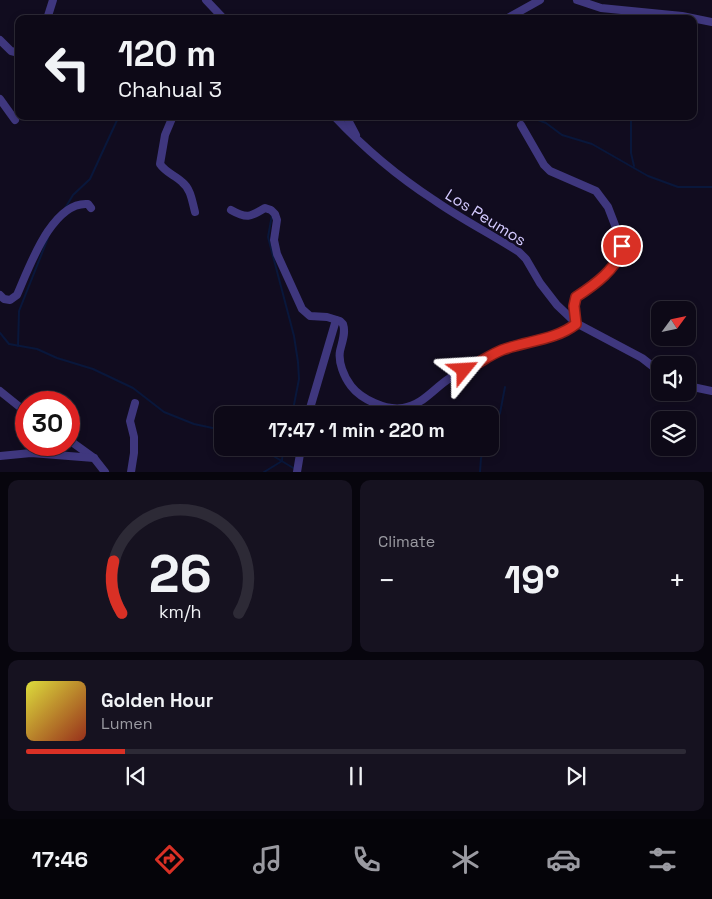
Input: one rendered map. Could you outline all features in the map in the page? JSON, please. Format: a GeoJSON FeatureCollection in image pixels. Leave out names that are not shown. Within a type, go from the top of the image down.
{"type":"FeatureCollection","features":[{"type":"Feature","properties":{"kind":"street"},"geometry":{"type":"LineString","coordinates":[[48,15],[52,0]]}},
{"type":"Feature","properties":{"kind":"street"},"geometry":{"type":"LineString","coordinates":[[206,0],[220,15]]}},
{"type":"Feature","properties":{"kind":"street"},"geometry":{"type":"LineString","coordinates":[[513,15],[540,0]]}},
{"type":"Feature","properties":{"kind":"street"},"geometry":{"type":"LineString","coordinates":[[577,0],[601,8],[672,15]]}},
{"type":"Feature","properties":{"kind":"street"},"geometry":{"type":"LineString","coordinates":[[697,19],[712,22]]}},
{"type":"Feature","properties":{"kind":"street"},"geometry":{"type":"LineString","coordinates":[[0,40],[11,51],[15,52]]}},
{"type":"Feature","properties":{"kind":"street"},"geometry":{"type":"LineString","coordinates":[[0,99],[15,120]]}},
{"type":"Feature","properties":{"kind":"street"},"geometry":{"type":"LineString","coordinates":[[172,120],[166,135],[160,164],[163,169],[182,181],[187,187],[195,212]]}},
{"type":"Feature","properties":{"kind":"street","name":"Los Peumos"},"geometry":{"type":"LineString","coordinates":[[338,120],[360,144],[396,174],[434,201],[519,252],[526,259],[540,283],[557,305],[576,324],[642,358],[651,365]]}},
{"type":"Feature","properties":{"kind":"street"},"geometry":{"type":"LineString","coordinates":[[348,120],[360,144]]}},
{"type":"Feature","properties":{"kind":"street"},"geometry":{"type":"LineString","coordinates":[[231,210],[243,216],[253,215],[265,208],[275,214],[277,220],[274,240],[278,254],[302,309],[310,316],[336,320],[343,324],[340,353],[341,366],[346,380],[352,388],[375,403],[400,409],[411,407],[450,378],[500,351],[565,331],[576,324],[574,301],[576,297],[596,284],[618,260],[622,246],[608,207],[596,191],[550,171],[544,165],[521,125]]}},
{"type":"Feature","properties":{"kind":"street"},"geometry":{"type":"LineString","coordinates":[[0,295],[4,299],[10,300],[17,296],[48,230],[58,220],[73,206],[88,204],[91,208]]}},
{"type":"Feature","properties":{"kind":"street"},"geometry":{"type":"LineString","coordinates":[[311,406],[336,320]]}},
{"type":"Feature","properties":{"kind":"street"},"geometry":{"type":"LineString","coordinates":[[696,388],[712,391]]}},
{"type":"Feature","properties":{"kind":"street"},"geometry":{"type":"LineString","coordinates":[[0,391],[15,403]]}},
{"type":"Feature","properties":{"kind":"street"},"geometry":{"type":"LineString","coordinates":[[131,472],[134,437],[130,421],[135,402]]}},
{"type":"Feature","properties":{"kind":"street"},"geometry":{"type":"LineString","coordinates":[[80,448],[94,458],[105,472]]}},
{"type":"Feature","properties":{"kind":"street"},"geometry":{"type":"LineString","coordinates":[[0,456],[31,452],[94,458]]}},
{"type":"Feature","properties":{"kind":"street"},"geometry":{"type":"LineString","coordinates":[[296,472],[299,456]]}},
{"type":"Feature","properties":{"kind":"waterway"},"geometry":{"type":"LineString","coordinates":[[64,210],[73,195],[90,179],[117,120]]}},
{"type":"Feature","properties":{"kind":"waterway"},"geometry":{"type":"LineString","coordinates":[[538,120],[546,123],[562,135],[592,144],[648,176],[678,187],[712,187]]}},
{"type":"Feature","properties":{"kind":"waterway"},"geometry":{"type":"LineString","coordinates":[[631,120],[631,153],[634,166]]}},
{"type":"Feature","properties":{"kind":"waterway"},"geometry":{"type":"LineString","coordinates":[[272,215],[268,237],[294,336],[298,362],[299,379],[294,406]]}},
{"type":"Feature","properties":{"kind":"waterway"},"geometry":{"type":"LineString","coordinates":[[18,346],[19,311],[48,238]]}},
{"type":"Feature","properties":{"kind":"waterway"},"geometry":{"type":"LineString","coordinates":[[0,333],[9,344],[37,349],[57,358],[93,369],[133,388],[164,412],[194,424],[214,428]]}},
{"type":"Feature","properties":{"kind":"waterway"},"geometry":{"type":"LineString","coordinates":[[499,415],[505,387]]}},
{"type":"Feature","properties":{"kind":"waterway"},"geometry":{"type":"LineString","coordinates":[[273,456],[295,469]]}},
{"type":"Feature","properties":{"kind":"waterway"},"geometry":{"type":"LineString","coordinates":[[264,472],[282,461],[282,456]]}},
{"type":"Feature","properties":{"kind":"waterway"},"geometry":{"type":"LineString","coordinates":[[480,472],[482,456]]}},
{"type":"Feature","properties":{"kind":"route"},"geometry":{"type":"LineString","coordinates":[[464,370],[500,351],[565,331],[576,324],[574,306],[576,297],[596,284],[618,260],[622,252],[622,246]]}}]}
